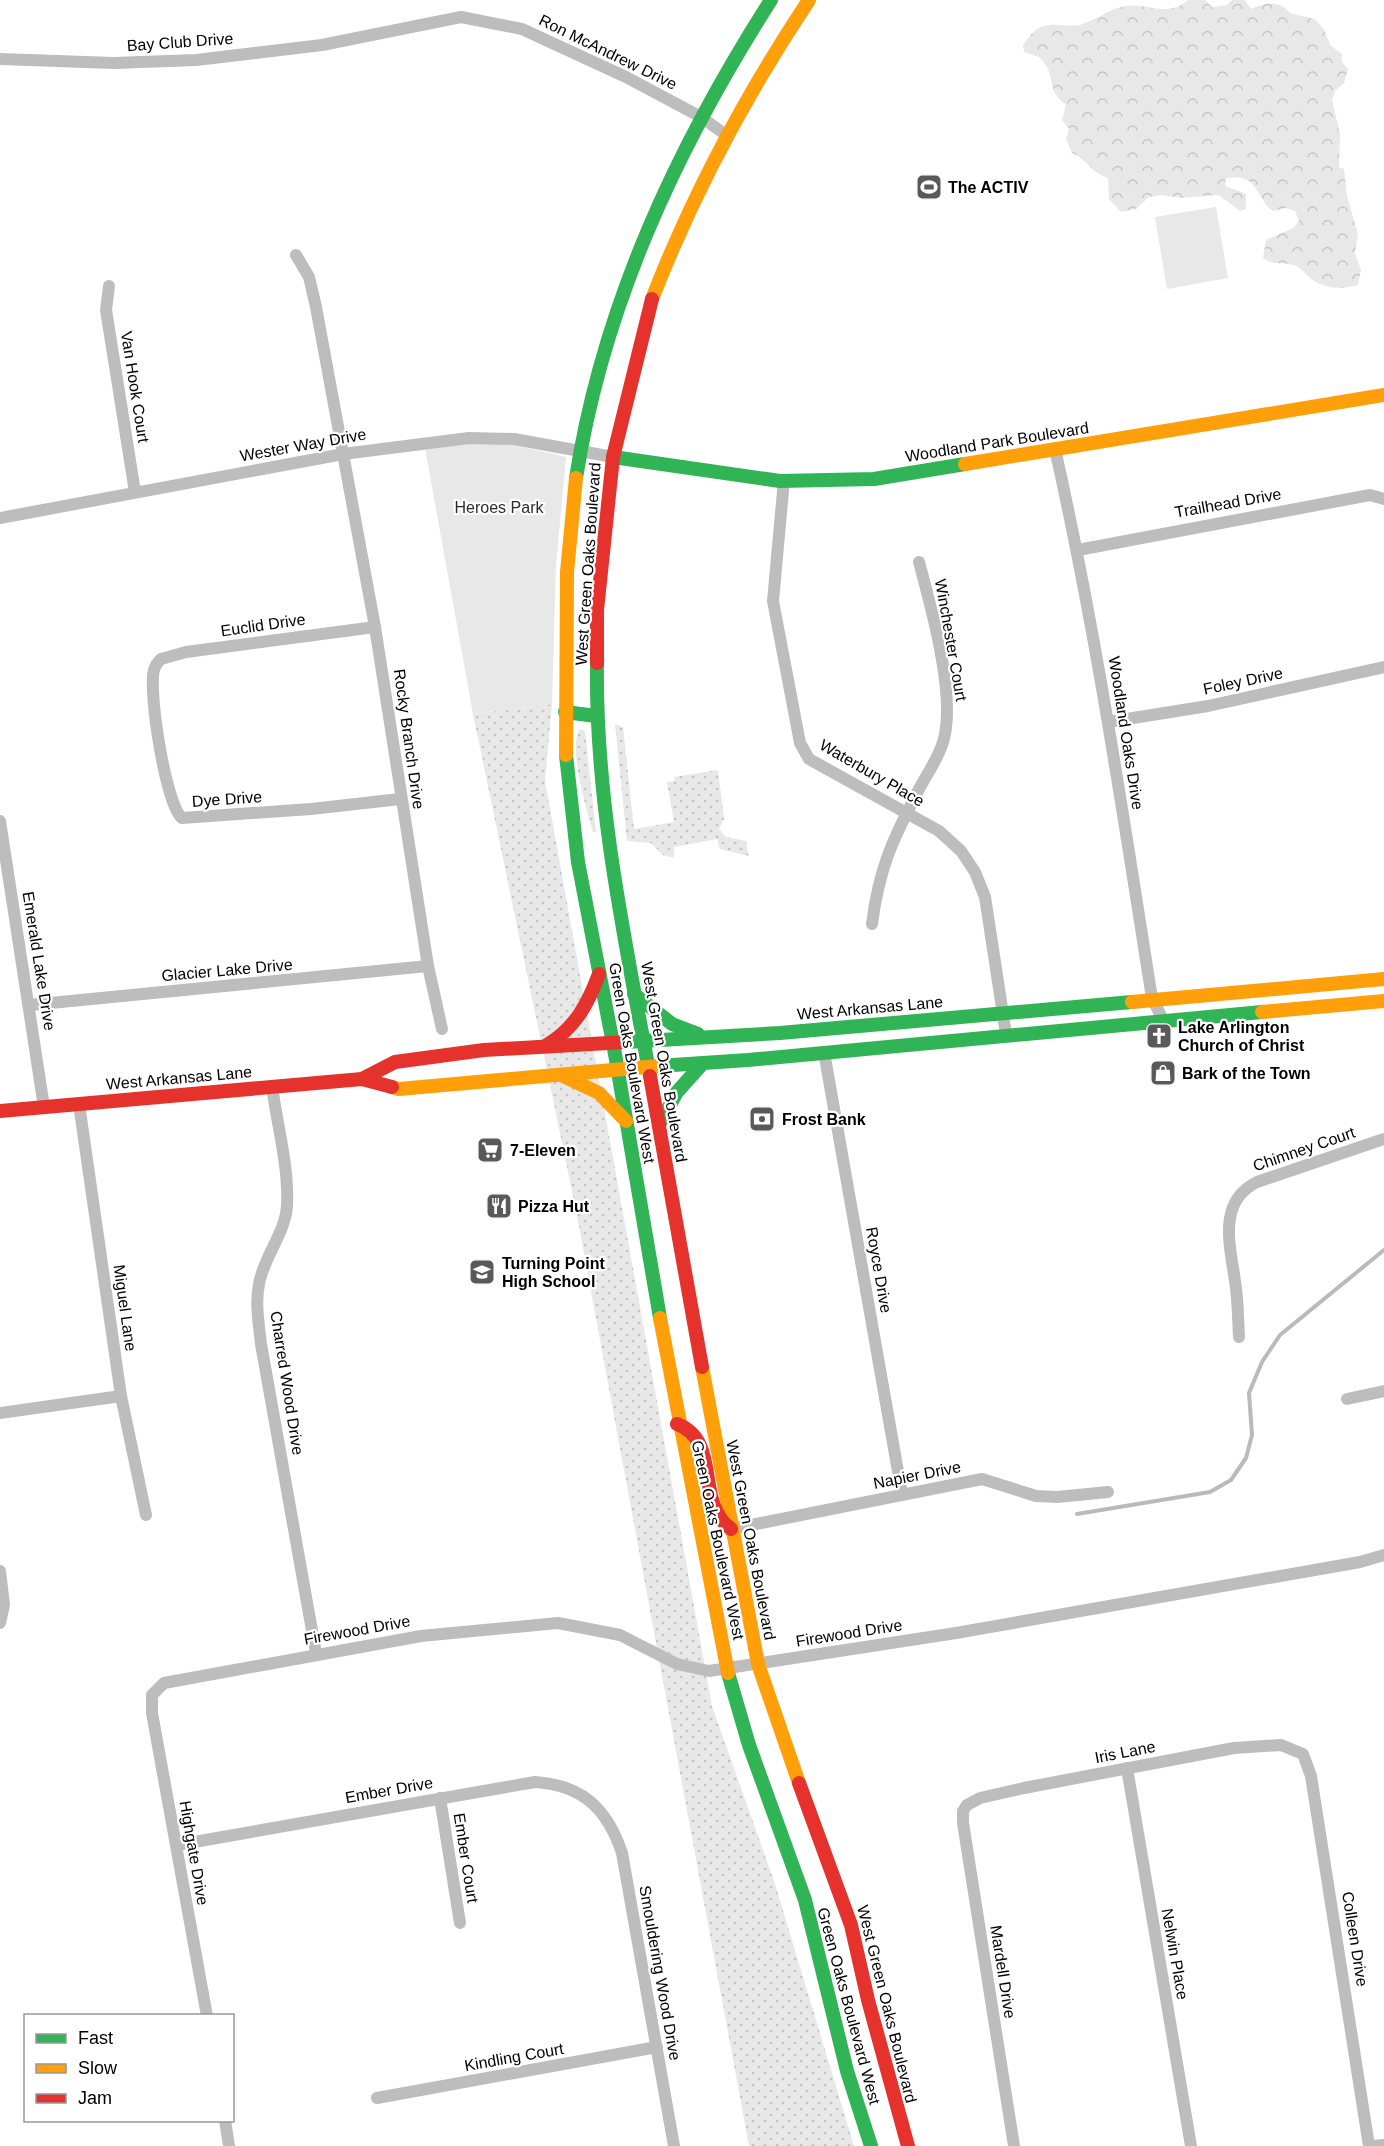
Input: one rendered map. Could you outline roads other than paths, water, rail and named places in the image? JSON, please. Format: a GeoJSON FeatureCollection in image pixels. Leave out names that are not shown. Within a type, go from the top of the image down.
{"type":"FeatureCollection","features":[{"type":"Feature","properties":{"kind":"main road","name":"Green Oaks Boulevard West"},"geometry":{"type":"LineString","coordinates":[[771,0],[701,117],[671,177],[619,303],[594,386],[573,490],[568,563],[565,712],[568,784],[575,844],[613,1042],[677,1424],[727,1669],[745,1732],[798,1879],[848,2075],[871,2146]]}},
{"type":"Feature","properties":{"kind":"main road","name":"West Green Oaks Boulevard"},"geometry":{"type":"LineString","coordinates":[[809,0],[779,44],[726,135],[669,255],[648,309],[612,457],[597,610],[596,716],[616,888],[634,994],[731,1529],[758,1664],[851,1926],[868,2000],[908,2146]]}},
{"type":"Feature","properties":{"kind":"main road","name":"Woodland Park Boulevard"},"geometry":{"type":"LineString","coordinates":[[612,457],[784,480],[874,479],[1384,395]]}},
{"type":"Feature","properties":{"kind":"main road"},"geometry":{"type":"LineString","coordinates":[[565,712],[596,716]]}},
{"type":"Feature","properties":{"kind":"main road"},"geometry":{"type":"LineString","coordinates":[[545,1046],[567,1033],[576,1023],[585,1011],[600,974]]}},
{"type":"Feature","properties":{"kind":"main road","name":"West Arkansas Lane"},"geometry":{"type":"LineString","coordinates":[[362,1079],[396,1062],[484,1050],[780,1033],[1384,979]]}},
{"type":"Feature","properties":{"kind":"main road"},"geometry":{"type":"LineString","coordinates":[[634,994],[672,1024],[702,1036]]}},
{"type":"Feature","properties":{"kind":"main road","name":"West Arkansas Lane"},"geometry":{"type":"LineString","coordinates":[[0,1111],[362,1079],[399,1089],[1384,1001]]}},
{"type":"Feature","properties":{"kind":"main road"},"geometry":{"type":"LineString","coordinates":[[912,1021],[914,1043]]}},
{"type":"Feature","properties":{"kind":"main road"},"geometry":{"type":"LineString","coordinates":[[658,1126],[668,1102],[683,1081],[703,1063]]}},
{"type":"Feature","properties":{"kind":"main road"},"geometry":{"type":"LineString","coordinates":[[550,1074],[573,1079],[594,1090],[617,1109],[627,1123]]}},
{"type":"Feature","properties":{"kind":"main road"},"geometry":{"type":"LineString","coordinates":[[677,1424],[692,1430],[699,1441],[718,1520],[731,1529]]}},
{"type":"Feature","properties":{"kind":"street","name":"Ron McAndrew Drive"},"geometry":{"type":"LineString","coordinates":[[361,38],[461,17],[492,21],[522,29],[626,77],[701,117],[726,135]]}},
{"type":"Feature","properties":{"kind":"street","name":"Bay Club Drive"},"geometry":{"type":"LineString","coordinates":[[0,59],[42,62],[162,62],[299,48],[361,38]]}},
{"type":"Feature","properties":{"kind":"street","name":"Rocky Branch Drive"},"geometry":{"type":"LineString","coordinates":[[296,255],[309,277],[316,307],[375,627],[400,798],[428,966],[442,1029]]}},
{"type":"Feature","properties":{"kind":"street","name":"Van Hook Court"},"geometry":{"type":"LineString","coordinates":[[108,286],[106,310],[135,492]]}},
{"type":"Feature","properties":{"kind":"street","name":"Wester Way Drive"},"geometry":{"type":"LineString","coordinates":[[0,518],[343,454],[469,438],[514,439],[581,449],[612,457]]}},
{"type":"Feature","properties":{"kind":"street","name":"Woodland Oaks Drive"},"geometry":{"type":"LineString","coordinates":[[1055,449],[1078,550],[1152,998],[1163,1020]]}},
{"type":"Feature","properties":{"kind":"street","name":"Waterbury Place"},"geometry":{"type":"LineString","coordinates":[[784,480],[773,601],[800,743],[809,759],[939,831],[961,851],[975,872],[985,897],[1005,1034]]}},
{"type":"Feature","properties":{"kind":"street","name":"Trailhead Drive"},"geometry":{"type":"LineString","coordinates":[[1078,550],[1370,495],[1384,499]]}},
{"type":"Feature","properties":{"kind":"street","name":"Winchester Court"},"geometry":{"type":"LineString","coordinates":[[872,924],[881,868],[906,813],[943,742],[947,713],[933,612],[919,562]]}},
{"type":"Feature","properties":{"kind":"street","name":"Euclid Drive"},"geometry":{"type":"LineString","coordinates":[[158,662],[171,654],[375,627]]}},
{"type":"Feature","properties":{"kind":"street","name":"Dye Drive"},"geometry":{"type":"LineString","coordinates":[[158,662],[153,679],[157,733],[172,805],[182,818],[311,809],[400,798]]}},
{"type":"Feature","properties":{"kind":"street","name":"Foley Drive"},"geometry":{"type":"LineString","coordinates":[[1108,722],[1208,706],[1384,667]]}},
{"type":"Feature","properties":{"kind":"street","name":"Emerald Lake Drive"},"geometry":{"type":"LineString","coordinates":[[0,821],[44,1107]]}},
{"type":"Feature","properties":{"kind":"street","name":"Glacier Lake Drive"},"geometry":{"type":"LineString","coordinates":[[30,1005],[428,966]]}},
{"type":"Feature","properties":{"kind":"street","name":"Royce Drive"},"geometry":{"type":"LineString","coordinates":[[824,1052],[902,1494]]}},
{"type":"Feature","properties":{"kind":"street","name":"Charred Wood Drive"},"geometry":{"type":"LineString","coordinates":[[272,1086],[286,1187],[286,1207],[282,1228],[259,1283],[257,1309],[261,1344],[316,1653]]}},
{"type":"Feature","properties":{"kind":"street","name":"Miguel Lane"},"geometry":{"type":"LineString","coordinates":[[79,1104],[121,1395],[146,1515]]}},
{"type":"Feature","properties":{"kind":"street","name":"Chimney Court"},"geometry":{"type":"LineString","coordinates":[[1239,1337],[1228,1220],[1235,1201],[1248,1186],[1257,1182],[1384,1139]]}},
{"type":"Feature","properties":{"kind":"street"},"geometry":{"type":"LineString","coordinates":[[1347,1399],[1384,1391]]}},
{"type":"Feature","properties":{"kind":"street"},"geometry":{"type":"LineString","coordinates":[[0,1413],[121,1395]]}},
{"type":"Feature","properties":{"kind":"street","name":"Napier Drive"},"geometry":{"type":"LineString","coordinates":[[731,1529],[982,1479],[1036,1496],[1057,1497],[1108,1492]]}},
{"type":"Feature","properties":{"kind":"street","name":"Firewood Drive"},"geometry":{"type":"LineString","coordinates":[[152,1695],[164,1683],[256,1668],[316,1653],[421,1636],[558,1623],[620,1635],[677,1664],[709,1671],[727,1669],[956,1633],[1360,1562],[1384,1555]]}},
{"type":"Feature","properties":{"kind":"street"},"geometry":{"type":"LineString","coordinates":[[0,1571],[4,1605],[0,1623]]}},
{"type":"Feature","properties":{"kind":"street","name":"Highgate Drive"},"geometry":{"type":"LineString","coordinates":[[152,1695],[152,1713],[207,2014]]}},
{"type":"Feature","properties":{"kind":"street","name":"Iris Lane"},"geometry":{"type":"LineString","coordinates":[[968,1805],[991,1795],[1234,1748],[1281,1745],[1291,1747]]}},
{"type":"Feature","properties":{"kind":"street","name":"Colleen Drive"},"geometry":{"type":"LineString","coordinates":[[1291,1747],[1306,1757],[1311,1776],[1369,2146]]}},
{"type":"Feature","properties":{"kind":"street","name":"Nelwin Place"},"geometry":{"type":"LineString","coordinates":[[1127,1768],[1191,2146]]}},
{"type":"Feature","properties":{"kind":"street","name":"Ember Drive"},"geometry":{"type":"LineString","coordinates":[[177,1845],[535,1782],[557,1784],[580,1793],[600,1811]]}},
{"type":"Feature","properties":{"kind":"street","name":"Ember Court"},"geometry":{"type":"LineString","coordinates":[[440,1798],[460,1923]]}},
{"type":"Feature","properties":{"kind":"street","name":"Mardell Drive"},"geometry":{"type":"LineString","coordinates":[[968,1805],[963,1811],[963,1824],[1014,2146]]}},
{"type":"Feature","properties":{"kind":"street","name":"Smouldering Wood Drive"},"geometry":{"type":"LineString","coordinates":[[600,1811],[614,1829],[622,1853],[674,2146]]}},
{"type":"Feature","properties":{"kind":"street","name":"Kindling Court"},"geometry":{"type":"LineString","coordinates":[[377,2098],[657,2047]]}},
{"type":"Feature","properties":{"kind":"street"},"geometry":{"type":"LineString","coordinates":[[225,2122],[229,2146]]}},
{"type":"Feature","properties":{"kind":"street"},"geometry":{"type":"LineString","coordinates":[[1373,2146],[1384,2145]]}},
{"type":"Feature","properties":{"kind":"waterway"},"geometry":{"type":"LineString","coordinates":[[1077,1514],[1210,1492],[1231,1480],[1246,1458],[1252,1435],[1249,1393],[1262,1362],[1280,1335],[1384,1250]]}},
{"type":"Feature","properties":{"kind":"place","name":"The ACTIV"},"geometry":{"type":"Point","coordinates":[929,187]}},
{"type":"Feature","properties":{"kind":"place","name":"Lake Arlington Church of Christ"},"geometry":{"type":"Point","coordinates":[1159,1036]}},
{"type":"Feature","properties":{"kind":"place","name":"Bark of the Town"},"geometry":{"type":"Point","coordinates":[1163,1073]}},
{"type":"Feature","properties":{"kind":"place","name":"Frost Bank"},"geometry":{"type":"Point","coordinates":[762,1119]}},
{"type":"Feature","properties":{"kind":"place","name":"7-Eleven"},"geometry":{"type":"Point","coordinates":[490,1150]}},
{"type":"Feature","properties":{"kind":"place","name":"Pizza Hut"},"geometry":{"type":"Point","coordinates":[499,1206]}},
{"type":"Feature","properties":{"kind":"place","name":"Turning Point High School"},"geometry":{"type":"Point","coordinates":[482,1272]}},
{"type":"Feature","properties":{"kind":"park label","name":"Heroes Park"},"geometry":{"type":"Point","coordinates":[499,507]}}]}
